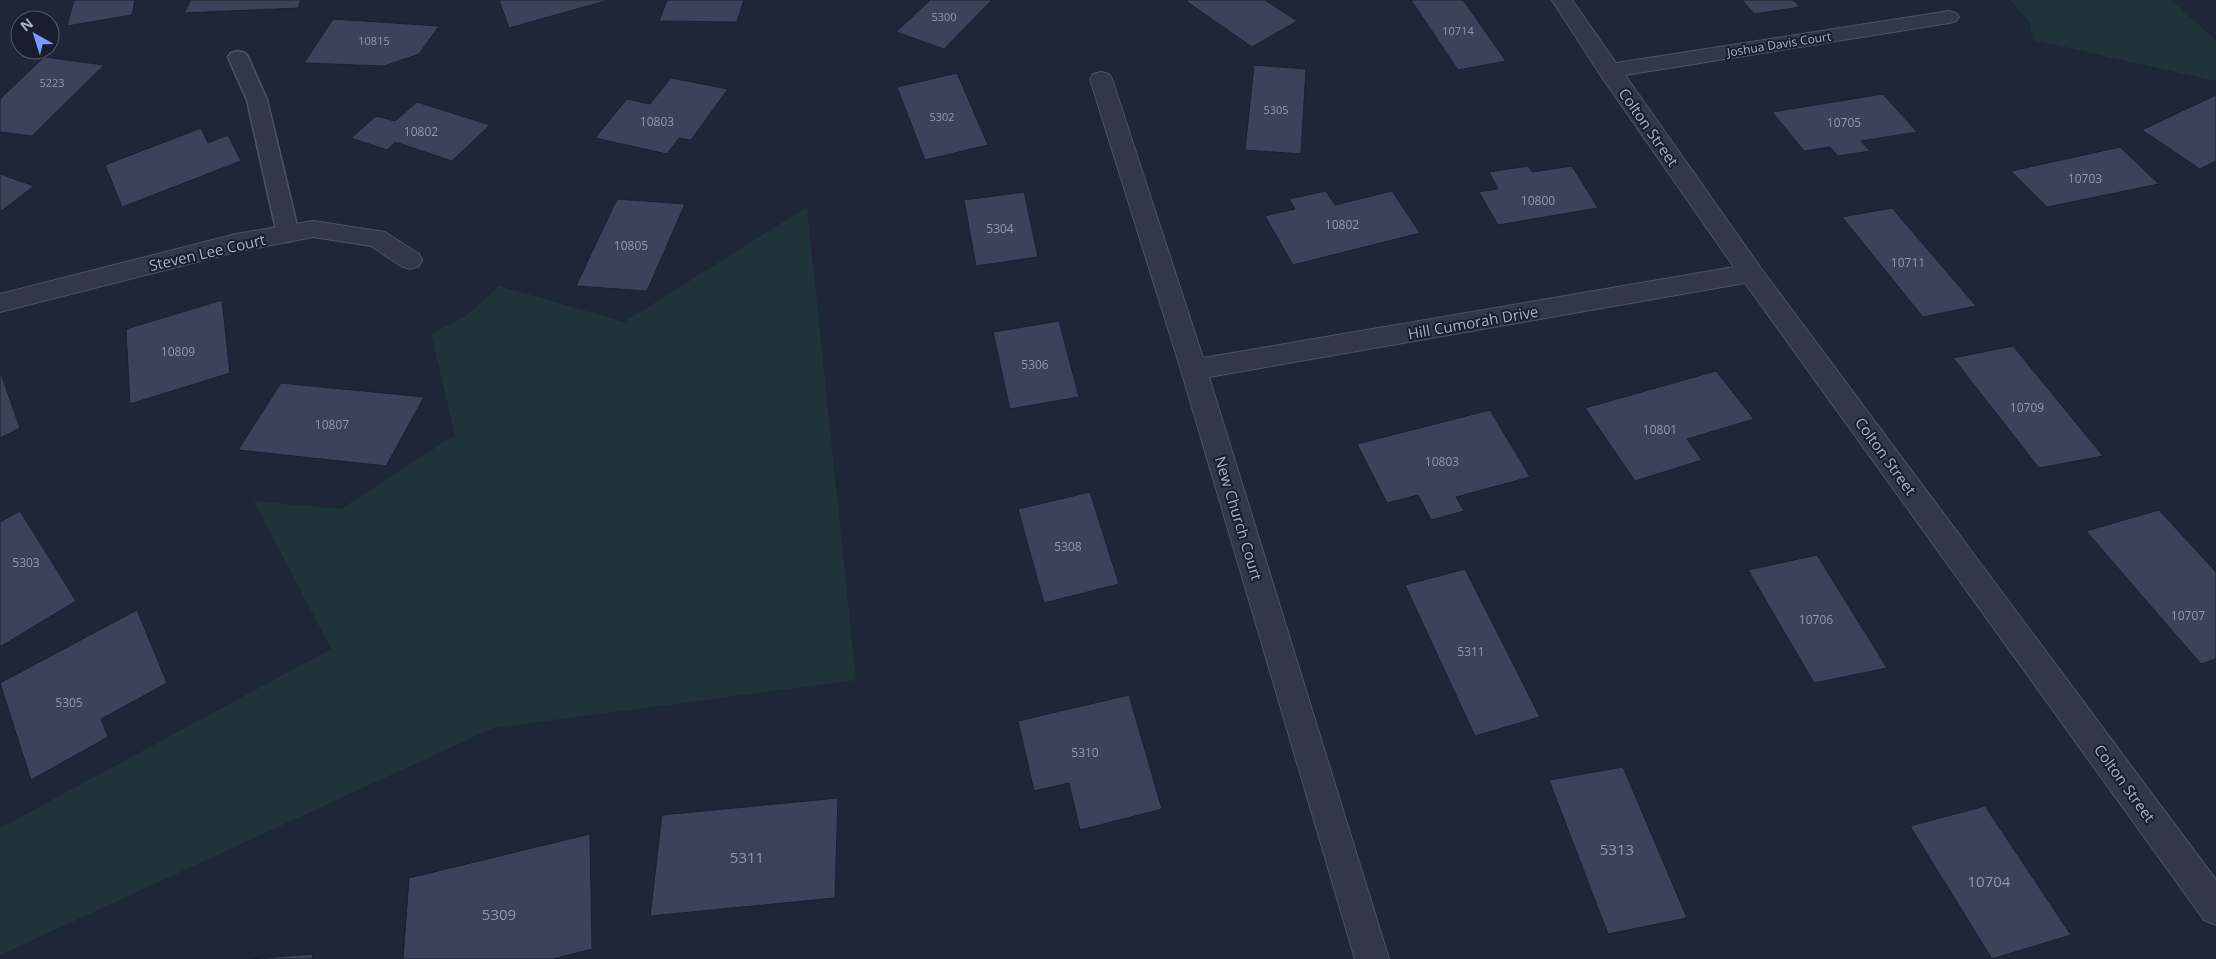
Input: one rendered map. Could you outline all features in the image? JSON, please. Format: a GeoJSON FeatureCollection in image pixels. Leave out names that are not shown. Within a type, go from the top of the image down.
{"type":"FeatureCollection","features":[{"type":"Feature","properties":{"kind":"street","name":"Colton Street"},"geometry":{"type":"LineString","coordinates":[[1562,0],[1609,71],[1751,273],[2216,908]]}},
{"type":"Feature","properties":{"kind":"street","name":"Joshua Davis Court"},"geometry":{"type":"LineString","coordinates":[[1609,71],[1949,17]]}},
{"type":"Feature","properties":{"kind":"street","name":"New Church Court"},"geometry":{"type":"LineString","coordinates":[[1101,79],[1194,370],[1372,959]]}},
{"type":"Feature","properties":{"kind":"street","name":"Steven Lee Court"},"geometry":{"type":"LineString","coordinates":[[0,303],[236,242],[313,229],[378,238],[410,260]]}},
{"type":"Feature","properties":{"kind":"street","name":"Hill Cumorah Drive"},"geometry":{"type":"LineString","coordinates":[[1194,370],[1751,273]]}},
{"type":"Feature","properties":{"kind":"lane"},"geometry":{"type":"LineString","coordinates":[[238,57],[257,100],[288,234]]}},
{"type":"Feature","properties":{"kind":"shaded area"},"geometry":{"type":"Polygon","coordinates":[[[2010,0],[2171,0],[2216,40],[2216,81],[2033,40],[2030,23],[2010,0]]]}},
{"type":"Feature","properties":{"kind":"shaded area"},"geometry":{"type":"Polygon","coordinates":[[[807,207],[856,680],[493,728],[0,955],[0,828],[331,649],[254,501],[341,509],[455,435],[431,334],[466,316],[499,286],[624,322],[807,207]]]}},
{"type":"Feature","properties":{"kind":"building"},"geometry":{"type":"Polygon","coordinates":[[[74,0],[135,0],[132,15],[67,26],[74,0]]]}},
{"type":"Feature","properties":{"kind":"building"},"geometry":{"type":"Polygon","coordinates":[[[191,0],[301,0],[298,8],[184,13],[191,0]]]}},
{"type":"Feature","properties":{"kind":"building"},"geometry":{"type":"Polygon","coordinates":[[[499,0],[609,0],[509,28],[499,0]]]}},
{"type":"Feature","properties":{"kind":"building"},"geometry":{"type":"Polygon","coordinates":[[[667,0],[744,0],[737,22],[659,21],[667,0]]]}},
{"type":"Feature","properties":{"kind":"building"},"geometry":{"type":"Polygon","coordinates":[[[930,0],[992,0],[944,49],[896,32],[930,0]]]}},
{"type":"Feature","properties":{"kind":"building"},"geometry":{"type":"Polygon","coordinates":[[[1265,0],[1297,21],[1252,47],[1186,1],[1265,0]]]}},
{"type":"Feature","properties":{"kind":"building"},"geometry":{"type":"Polygon","coordinates":[[[1411,0],[1463,0],[1506,61],[1458,70],[1411,0]]]}},
{"type":"Feature","properties":{"kind":"building"},"geometry":{"type":"Polygon","coordinates":[[[1742,0],[1793,0],[1800,7],[1754,14],[1742,0]]]}},
{"type":"Feature","properties":{"kind":"building"},"geometry":{"type":"Polygon","coordinates":[[[333,19],[439,26],[419,54],[384,66],[304,63],[333,19]]]}},
{"type":"Feature","properties":{"kind":"building"},"geometry":{"type":"Polygon","coordinates":[[[60,59],[104,65],[32,136],[0,132],[0,99],[41,60],[60,59]]]}},
{"type":"Feature","properties":{"kind":"building"},"geometry":{"type":"Polygon","coordinates":[[[1254,65],[1306,69],[1301,154],[1245,150],[1254,65]]]}},
{"type":"Feature","properties":{"kind":"building"},"geometry":{"type":"Polygon","coordinates":[[[957,73],[988,145],[925,160],[897,87],[957,73]]]}},
{"type":"Feature","properties":{"kind":"building"},"geometry":{"type":"Polygon","coordinates":[[[671,78],[728,89],[691,140],[679,138],[667,154],[595,138],[627,99],[650,104],[671,78]]]}},
{"type":"Feature","properties":{"kind":"building"},"geometry":{"type":"Polygon","coordinates":[[[1883,94],[1917,132],[1861,141],[1870,151],[1838,156],[1830,147],[1804,151],[1772,112],[1883,94]]]}},
{"type":"Feature","properties":{"kind":"building"},"geometry":{"type":"Polygon","coordinates":[[[2216,95],[2216,161],[2200,169],[2142,130],[2216,95]]]}},
{"type":"Feature","properties":{"kind":"building"},"geometry":{"type":"Polygon","coordinates":[[[417,102],[490,125],[452,161],[395,142],[387,150],[351,138],[376,116],[395,121],[417,102]]]}},
{"type":"Feature","properties":{"kind":"building"},"geometry":{"type":"Polygon","coordinates":[[[201,128],[208,143],[228,135],[241,161],[122,207],[105,165],[201,128]]]}},
{"type":"Feature","properties":{"kind":"building"},"geometry":{"type":"Polygon","coordinates":[[[2120,147],[2159,184],[2047,207],[2011,171],[2120,147]]]}},
{"type":"Feature","properties":{"kind":"building"},"geometry":{"type":"Polygon","coordinates":[[[1528,166],[1532,172],[1572,166],[1598,208],[1498,225],[1479,192],[1498,189],[1489,172],[1528,166]]]}},
{"type":"Feature","properties":{"kind":"building"},"geometry":{"type":"Polygon","coordinates":[[[0,174],[34,186],[0,212],[0,174]]]}},
{"type":"Feature","properties":{"kind":"building"},"geometry":{"type":"Polygon","coordinates":[[[1326,191],[1335,205],[1392,191],[1420,233],[1293,265],[1265,216],[1295,209],[1289,199],[1326,191]]]}},
{"type":"Feature","properties":{"kind":"building"},"geometry":{"type":"Polygon","coordinates":[[[1024,192],[1038,257],[976,266],[964,200],[1024,192]]]}},
{"type":"Feature","properties":{"kind":"building"},"geometry":{"type":"Polygon","coordinates":[[[617,199],[685,204],[647,291],[576,286],[617,199]]]}},
{"type":"Feature","properties":{"kind":"building"},"geometry":{"type":"Polygon","coordinates":[[[1892,208],[1976,306],[1923,317],[1842,217],[1892,208]]]}},
{"type":"Feature","properties":{"kind":"building"},"geometry":{"type":"Polygon","coordinates":[[[222,300],[230,373],[130,404],[126,329],[222,300]]]}},
{"type":"Feature","properties":{"kind":"building"},"geometry":{"type":"Polygon","coordinates":[[[1059,321],[1079,397],[1010,409],[993,332],[1059,321]]]}},
{"type":"Feature","properties":{"kind":"building"},"geometry":{"type":"Polygon","coordinates":[[[2013,346],[2103,456],[2039,468],[1953,358],[2013,346]]]}},
{"type":"Feature","properties":{"kind":"building"},"geometry":{"type":"Polygon","coordinates":[[[0,371],[20,428],[0,438],[0,371]]]}},
{"type":"Feature","properties":{"kind":"building"},"geometry":{"type":"Polygon","coordinates":[[[1716,371],[1754,419],[1687,439],[1702,460],[1635,481],[1585,408],[1716,371]]]}},
{"type":"Feature","properties":{"kind":"building"},"geometry":{"type":"Polygon","coordinates":[[[281,383],[424,397],[386,466],[238,450],[281,383]]]}},
{"type":"Feature","properties":{"kind":"building"},"geometry":{"type":"Polygon","coordinates":[[[1490,410],[1530,477],[1456,497],[1464,511],[1431,520],[1418,495],[1387,503],[1357,444],[1490,410]]]}},
{"type":"Feature","properties":{"kind":"building"},"geometry":{"type":"Polygon","coordinates":[[[1090,492],[1119,584],[1044,603],[1018,509],[1090,492]]]}},
{"type":"Feature","properties":{"kind":"building"},"geometry":{"type":"Polygon","coordinates":[[[2159,510],[2216,572],[2216,659],[2201,664],[2086,531],[2159,510]]]}},
{"type":"Feature","properties":{"kind":"building"},"geometry":{"type":"Polygon","coordinates":[[[20,511],[76,601],[0,647],[0,522],[20,511]]]}},
{"type":"Feature","properties":{"kind":"building"},"geometry":{"type":"Polygon","coordinates":[[[1817,555],[1887,668],[1814,683],[1748,570],[1817,555]]]}},
{"type":"Feature","properties":{"kind":"building"},"geometry":{"type":"Polygon","coordinates":[[[1465,569],[1540,717],[1475,736],[1405,585],[1465,569]]]}},
{"type":"Feature","properties":{"kind":"building"},"geometry":{"type":"Polygon","coordinates":[[[137,610],[167,683],[101,719],[108,737],[31,780],[0,683],[137,610]]]}},
{"type":"Feature","properties":{"kind":"building"},"geometry":{"type":"Polygon","coordinates":[[[1129,695],[1162,809],[1080,830],[1069,783],[1034,791],[1018,721],[1129,695]]]}},
{"type":"Feature","properties":{"kind":"building"},"geometry":{"type":"Polygon","coordinates":[[[1623,767],[1687,918],[1608,934],[1549,780],[1623,767]]]}},
{"type":"Feature","properties":{"kind":"building"},"geometry":{"type":"Polygon","coordinates":[[[838,798],[835,898],[650,916],[662,815],[838,798]]]}},
{"type":"Feature","properties":{"kind":"building"},"geometry":{"type":"Polygon","coordinates":[[[1985,806],[2071,935],[1992,959],[1910,826],[1985,806]]]}},
{"type":"Feature","properties":{"kind":"building"},"geometry":{"type":"Polygon","coordinates":[[[590,834],[592,949],[553,959],[403,959],[409,878],[590,834]]]}},
{"type":"Feature","properties":{"kind":"building"},"geometry":{"type":"Polygon","coordinates":[[[313,954],[312,959],[250,959],[313,954]]]}}]}
